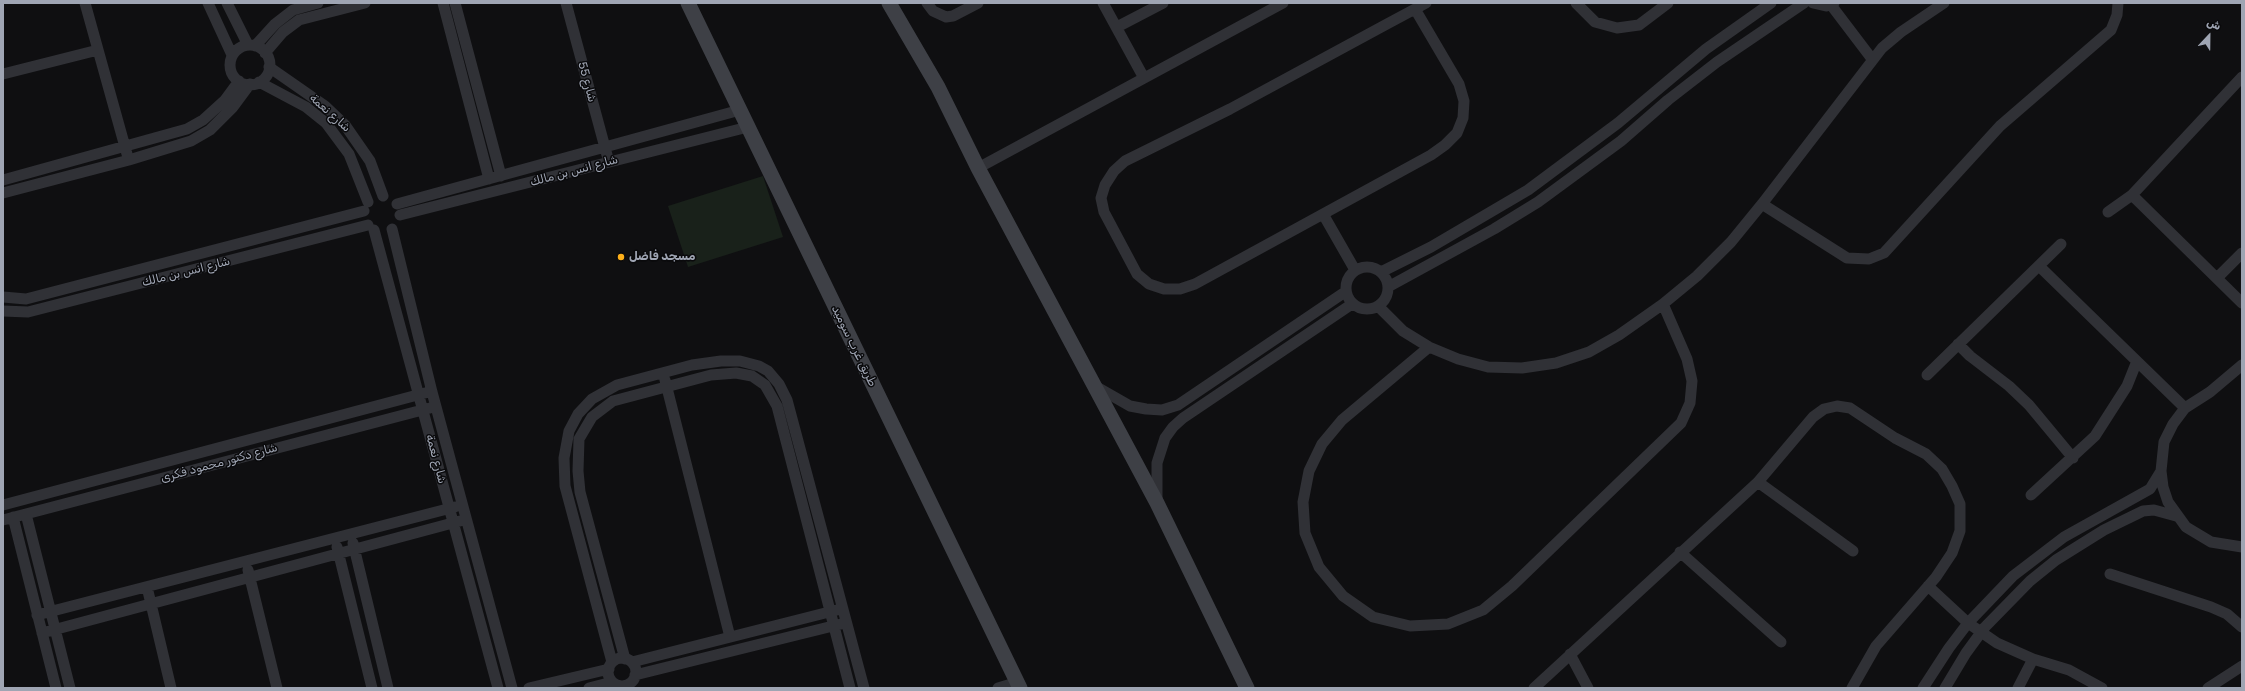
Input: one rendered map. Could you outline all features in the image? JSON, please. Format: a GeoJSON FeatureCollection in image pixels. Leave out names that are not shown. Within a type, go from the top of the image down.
{"type":"FeatureCollection","features":[{"type":"Feature","properties":{"kind":"street"},"geometry":{"type":"LineString","coordinates":[[85,3],[129,160]]}},
{"type":"Feature","properties":{"kind":"street"},"geometry":{"type":"LineString","coordinates":[[208,3],[232,55]]}},
{"type":"Feature","properties":{"kind":"street"},"geometry":{"type":"LineString","coordinates":[[3,180],[187,130],[203,120],[225,100],[249,83],[266,76],[269,67],[265,53],[252,45],[227,3]]}},
{"type":"Feature","properties":{"kind":"street"},"geometry":{"type":"LineString","coordinates":[[249,83],[232,72],[230,61],[232,55],[242,46],[252,45],[293,10],[318,3]]}},
{"type":"Feature","properties":{"kind":"street"},"geometry":{"type":"LineString","coordinates":[[265,53],[283,32],[299,20],[365,3]]}},
{"type":"Feature","properties":{"kind":"street"},"geometry":{"type":"LineString","coordinates":[[443,3],[495,177]]}},
{"type":"Feature","properties":{"kind":"street"},"geometry":{"type":"LineString","coordinates":[[455,3],[498,190]]}},
{"type":"Feature","properties":{"kind":"street","name":"شارع 55"},"geometry":{"type":"LineString","coordinates":[[566,3],[609,162]]}},
{"type":"Feature","properties":{"kind":"street","name":"طريق غرب سوميد"},"geometry":{"type":"LineString","coordinates":[[688,3],[1019,685]]}},
{"type":"Feature","properties":{"kind":"street"},"geometry":{"type":"LineString","coordinates":[[889,3],[938,87],[978,168],[1156,503],[1246,688]]}},
{"type":"Feature","properties":{"kind":"street"},"geometry":{"type":"LineString","coordinates":[[927,3],[933,11],[946,17],[953,16],[978,3]]}},
{"type":"Feature","properties":{"kind":"street"},"geometry":{"type":"LineString","coordinates":[[1103,3],[1144,78]]}},
{"type":"Feature","properties":{"kind":"street"},"geometry":{"type":"LineString","coordinates":[[1117,27],[1163,3]]}},
{"type":"Feature","properties":{"kind":"street"},"geometry":{"type":"LineString","coordinates":[[978,168],[1283,3]]}},
{"type":"Feature","properties":{"kind":"street"},"geometry":{"type":"LineString","coordinates":[[1415,8],[1458,84],[1464,100],[1463,118],[1457,133],[1431,155],[1195,284],[1180,289],[1164,289],[1149,284],[1137,274],[1104,212],[1101,198],[1105,185],[1125,161],[1230,109],[1415,8],[1426,3]]}},
{"type":"Feature","properties":{"kind":"street"},"geometry":{"type":"LineString","coordinates":[[1576,3],[1595,22],[1617,28],[1639,25],[1668,3]]}},
{"type":"Feature","properties":{"kind":"street"},"geometry":{"type":"LineString","coordinates":[[1381,272],[1468,227],[1528,190],[1618,123],[1706,48],[1771,3]]}},
{"type":"Feature","properties":{"kind":"street"},"geometry":{"type":"LineString","coordinates":[[1388,287],[1494,229],[1538,202],[1621,141],[1668,100],[1717,62],[1804,3]]}},
{"type":"Feature","properties":{"kind":"street"},"geometry":{"type":"LineString","coordinates":[[1813,3],[1820,6],[1833,4],[1872,59]]}},
{"type":"Feature","properties":{"kind":"street"},"geometry":{"type":"LineString","coordinates":[[1378,306],[1404,331],[1429,347],[1458,359],[1488,367],[1522,368],[1556,363],[1589,352],[1618,335],[1663,304],[1696,276],[1726,247],[1762,204],[1872,59],[1901,32],[1944,3]]}},
{"type":"Feature","properties":{"kind":"street"},"geometry":{"type":"LineString","coordinates":[[1762,204],[1847,258],[1869,259],[1884,253],[2000,126],[2111,30],[2117,16],[2118,3]]}},
{"type":"Feature","properties":{"kind":"street"},"geometry":{"type":"LineString","coordinates":[[3,74],[98,50]]}},
{"type":"Feature","properties":{"kind":"street","name":"شارع نعمة"},"geometry":{"type":"LineString","coordinates":[[269,67],[325,106],[345,125],[370,161],[383,196]]}},
{"type":"Feature","properties":{"kind":"street"},"geometry":{"type":"LineString","coordinates":[[2108,212],[2132,194],[2242,77]]}},
{"type":"Feature","properties":{"kind":"street"},"geometry":{"type":"LineString","coordinates":[[3,193],[129,160],[191,141],[210,130],[233,107],[249,83]]}},
{"type":"Feature","properties":{"kind":"street","name":"شارع نعمة"},"geometry":{"type":"LineString","coordinates":[[249,83],[306,107],[330,128],[349,154],[366,207]]}},
{"type":"Feature","properties":{"kind":"street","name":"شارع انس بن مالك"},"geometry":{"type":"LineString","coordinates":[[399,209],[495,177],[740,110]]}},
{"type":"Feature","properties":{"kind":"street","name":"شارع انس بن مالك"},"geometry":{"type":"LineString","coordinates":[[399,209],[498,190],[748,126]]}},
{"type":"Feature","properties":{"kind":"street"},"geometry":{"type":"LineString","coordinates":[[2132,194],[2242,303]]}},
{"type":"Feature","properties":{"kind":"street"},"geometry":{"type":"LineString","coordinates":[[383,196],[390,198],[399,209],[398,223],[392,229],[381,232],[371,227],[366,207],[376,197],[383,196]]}},
{"type":"Feature","properties":{"kind":"street","name":"شارع انس بن مالك"},"geometry":{"type":"LineString","coordinates":[[3,297],[26,299],[157,265],[366,207]]}},
{"type":"Feature","properties":{"kind":"street"},"geometry":{"type":"LineString","coordinates":[[1323,214],[1354,270]]}},
{"type":"Feature","properties":{"kind":"street","name":"شارع انس بن مالك"},"geometry":{"type":"LineString","coordinates":[[3,311],[28,312],[160,278],[371,227]]}},
{"type":"Feature","properties":{"kind":"street","name":"شارع نعمة"},"geometry":{"type":"LineString","coordinates":[[371,227],[419,395],[498,688]]}},
{"type":"Feature","properties":{"kind":"street","name":"شارع نعمة"},"geometry":{"type":"LineString","coordinates":[[392,229],[465,519],[512,688]]}},
{"type":"Feature","properties":{"kind":"street"},"geometry":{"type":"LineString","coordinates":[[1927,375],[2061,244]]}},
{"type":"Feature","properties":{"kind":"street"},"geometry":{"type":"LineString","coordinates":[[2217,278],[2242,253]]}},
{"type":"Feature","properties":{"kind":"street"},"geometry":{"type":"LineString","coordinates":[[157,265],[160,278]]}},
{"type":"Feature","properties":{"kind":"street"},"geometry":{"type":"LineString","coordinates":[[2039,266],[2185,408]]}},
{"type":"Feature","properties":{"kind":"street"},"geometry":{"type":"LineString","coordinates":[[1368,267],[1381,272],[1388,287],[1386,298],[1378,306],[1362,309],[1352,304],[1345,292],[1348,278],[1354,270],[1368,267]]}},
{"type":"Feature","properties":{"kind":"street"},"geometry":{"type":"LineString","coordinates":[[1094,386],[1130,406],[1162,410],[1178,406],[1345,292]]}},
{"type":"Feature","properties":{"kind":"street"},"geometry":{"type":"LineString","coordinates":[[1156,503],[1157,463],[1160,450],[1173,427],[1183,418],[1352,304]]}},
{"type":"Feature","properties":{"kind":"street"},"geometry":{"type":"LineString","coordinates":[[1429,347],[1342,420],[1322,444],[1309,472],[1303,502],[1305,533],[1319,567],[1343,596],[1373,617],[1410,626],[1448,624],[1483,610],[1518,581],[1681,423],[1690,403],[1692,381],[1687,360],[1663,304]]}},
{"type":"Feature","properties":{"kind":"street"},"geometry":{"type":"LineString","coordinates":[[1958,344],[2024,400],[2073,458]]}},
{"type":"Feature","properties":{"kind":"street"},"geometry":{"type":"LineString","coordinates":[[716,361],[718,374]]}},
{"type":"Feature","properties":{"kind":"street"},"geometry":{"type":"LineString","coordinates":[[615,685],[609,676],[610,666],[567,495],[564,477],[564,449],[573,422],[592,399],[617,385],[716,361],[740,361],[759,366],[768,371],[784,392],[795,426],[864,688]]}},
{"type":"Feature","properties":{"kind":"street"},"geometry":{"type":"LineString","coordinates":[[2031,495],[2073,458],[2095,436],[2112,412],[2127,386],[2137,361]]}},
{"type":"Feature","properties":{"kind":"street"},"geometry":{"type":"LineString","coordinates":[[2242,365],[2210,392],[2185,408],[2173,424],[2164,442],[2161,471],[2163,486],[2168,502],[2176,516],[2186,527],[2211,542],[2242,547]]}},
{"type":"Feature","properties":{"kind":"street"},"geometry":{"type":"LineString","coordinates":[[663,373],[730,637]]}},
{"type":"Feature","properties":{"kind":"street"},"geometry":{"type":"LineString","coordinates":[[634,681],[635,668],[629,661],[580,492],[578,471],[579,439],[586,424],[605,405],[621,397],[718,374],[744,374],[752,376],[766,385],[777,406],[850,688]]}},
{"type":"Feature","properties":{"kind":"street","name":"شارع دكتور محمود فكرى"},"geometry":{"type":"LineString","coordinates":[[3,505],[138,468],[432,392]]}},
{"type":"Feature","properties":{"kind":"street","name":"شارع دكتور محمود فكرى"},"geometry":{"type":"LineString","coordinates":[[8,519],[436,406]]}},
{"type":"Feature","properties":{"kind":"street"},"geometry":{"type":"LineString","coordinates":[[1534,688],[1680,552],[1758,482],[1813,417],[1824,409],[1837,406],[1850,408],[1895,438],[1926,454],[1942,469],[1960,504],[1960,531],[1952,553],[1928,586],[1876,646],[1852,688]]}},
{"type":"Feature","properties":{"kind":"street"},"geometry":{"type":"LineString","coordinates":[[784,429],[795,426]]}},
{"type":"Feature","properties":{"kind":"street"},"geometry":{"type":"LineString","coordinates":[[138,468],[143,483]]}},
{"type":"Feature","properties":{"kind":"street"},"geometry":{"type":"LineString","coordinates":[[1923,688],[1968,622],[2008,580],[2037,556],[2064,537],[2120,505],[2141,496],[2150,489],[2161,471]]}},
{"type":"Feature","properties":{"kind":"street"},"geometry":{"type":"LineString","coordinates":[[1758,482],[1853,551]]}},
{"type":"Feature","properties":{"kind":"street"},"geometry":{"type":"LineString","coordinates":[[37,615],[462,505]]}},
{"type":"Feature","properties":{"kind":"street"},"geometry":{"type":"LineString","coordinates":[[1945,688],[1966,653],[1981,633],[2005,605],[2030,580],[2082,542],[2143,511],[2154,510],[2176,516]]}},
{"type":"Feature","properties":{"kind":"street"},"geometry":{"type":"LineString","coordinates":[[26,514],[70,688]]}},
{"type":"Feature","properties":{"kind":"street"},"geometry":{"type":"LineString","coordinates":[[8,519],[37,615],[56,688]]}},
{"type":"Feature","properties":{"kind":"street"},"geometry":{"type":"LineString","coordinates":[[42,633],[465,519]]}},
{"type":"Feature","properties":{"kind":"street"},"geometry":{"type":"LineString","coordinates":[[350,534],[388,688]]}},
{"type":"Feature","properties":{"kind":"street"},"geometry":{"type":"LineString","coordinates":[[334,538],[372,688]]}},
{"type":"Feature","properties":{"kind":"street"},"geometry":{"type":"LineString","coordinates":[[1680,552],[1781,642]]}},
{"type":"Feature","properties":{"kind":"street"},"geometry":{"type":"LineString","coordinates":[[245,562],[277,688]]}},
{"type":"Feature","properties":{"kind":"street"},"geometry":{"type":"LineString","coordinates":[[2110,574],[2211,607],[2227,614],[2242,627]]}},
{"type":"Feature","properties":{"kind":"street"},"geometry":{"type":"LineString","coordinates":[[1928,586],[1981,633],[2015,652],[2069,670],[2102,688]]}},
{"type":"Feature","properties":{"kind":"street"},"geometry":{"type":"LineString","coordinates":[[147,587],[171,688]]}},
{"type":"Feature","properties":{"kind":"street"},"geometry":{"type":"LineString","coordinates":[[529,688],[610,666],[618,659],[629,661],[843,608]]}},
{"type":"Feature","properties":{"kind":"street"},"geometry":{"type":"LineString","coordinates":[[589,688],[615,685],[623,686],[634,681],[847,622]]}},
{"type":"Feature","properties":{"kind":"street"},"geometry":{"type":"LineString","coordinates":[[1570,654],[1588,688]]}},
{"type":"Feature","properties":{"kind":"street"},"geometry":{"type":"LineString","coordinates":[[2018,688],[2033,659]]}},
{"type":"Feature","properties":{"kind":"street"},"geometry":{"type":"LineString","coordinates":[[2208,688],[2242,666]]}},
{"type":"Feature","properties":{"kind":"street"},"geometry":{"type":"LineString","coordinates":[[998,688],[1019,685]]}},
{"type":"Feature","properties":{"kind":"shaded area"},"geometry":{"type":"Polygon","coordinates":[[[763,176],[783,237],[688,267],[668,206],[763,176]]]}},
{"type":"Feature","properties":{"kind":"place","name":"مسجد فاضل"},"geometry":{"type":"Point","coordinates":[621,257]}}]}
